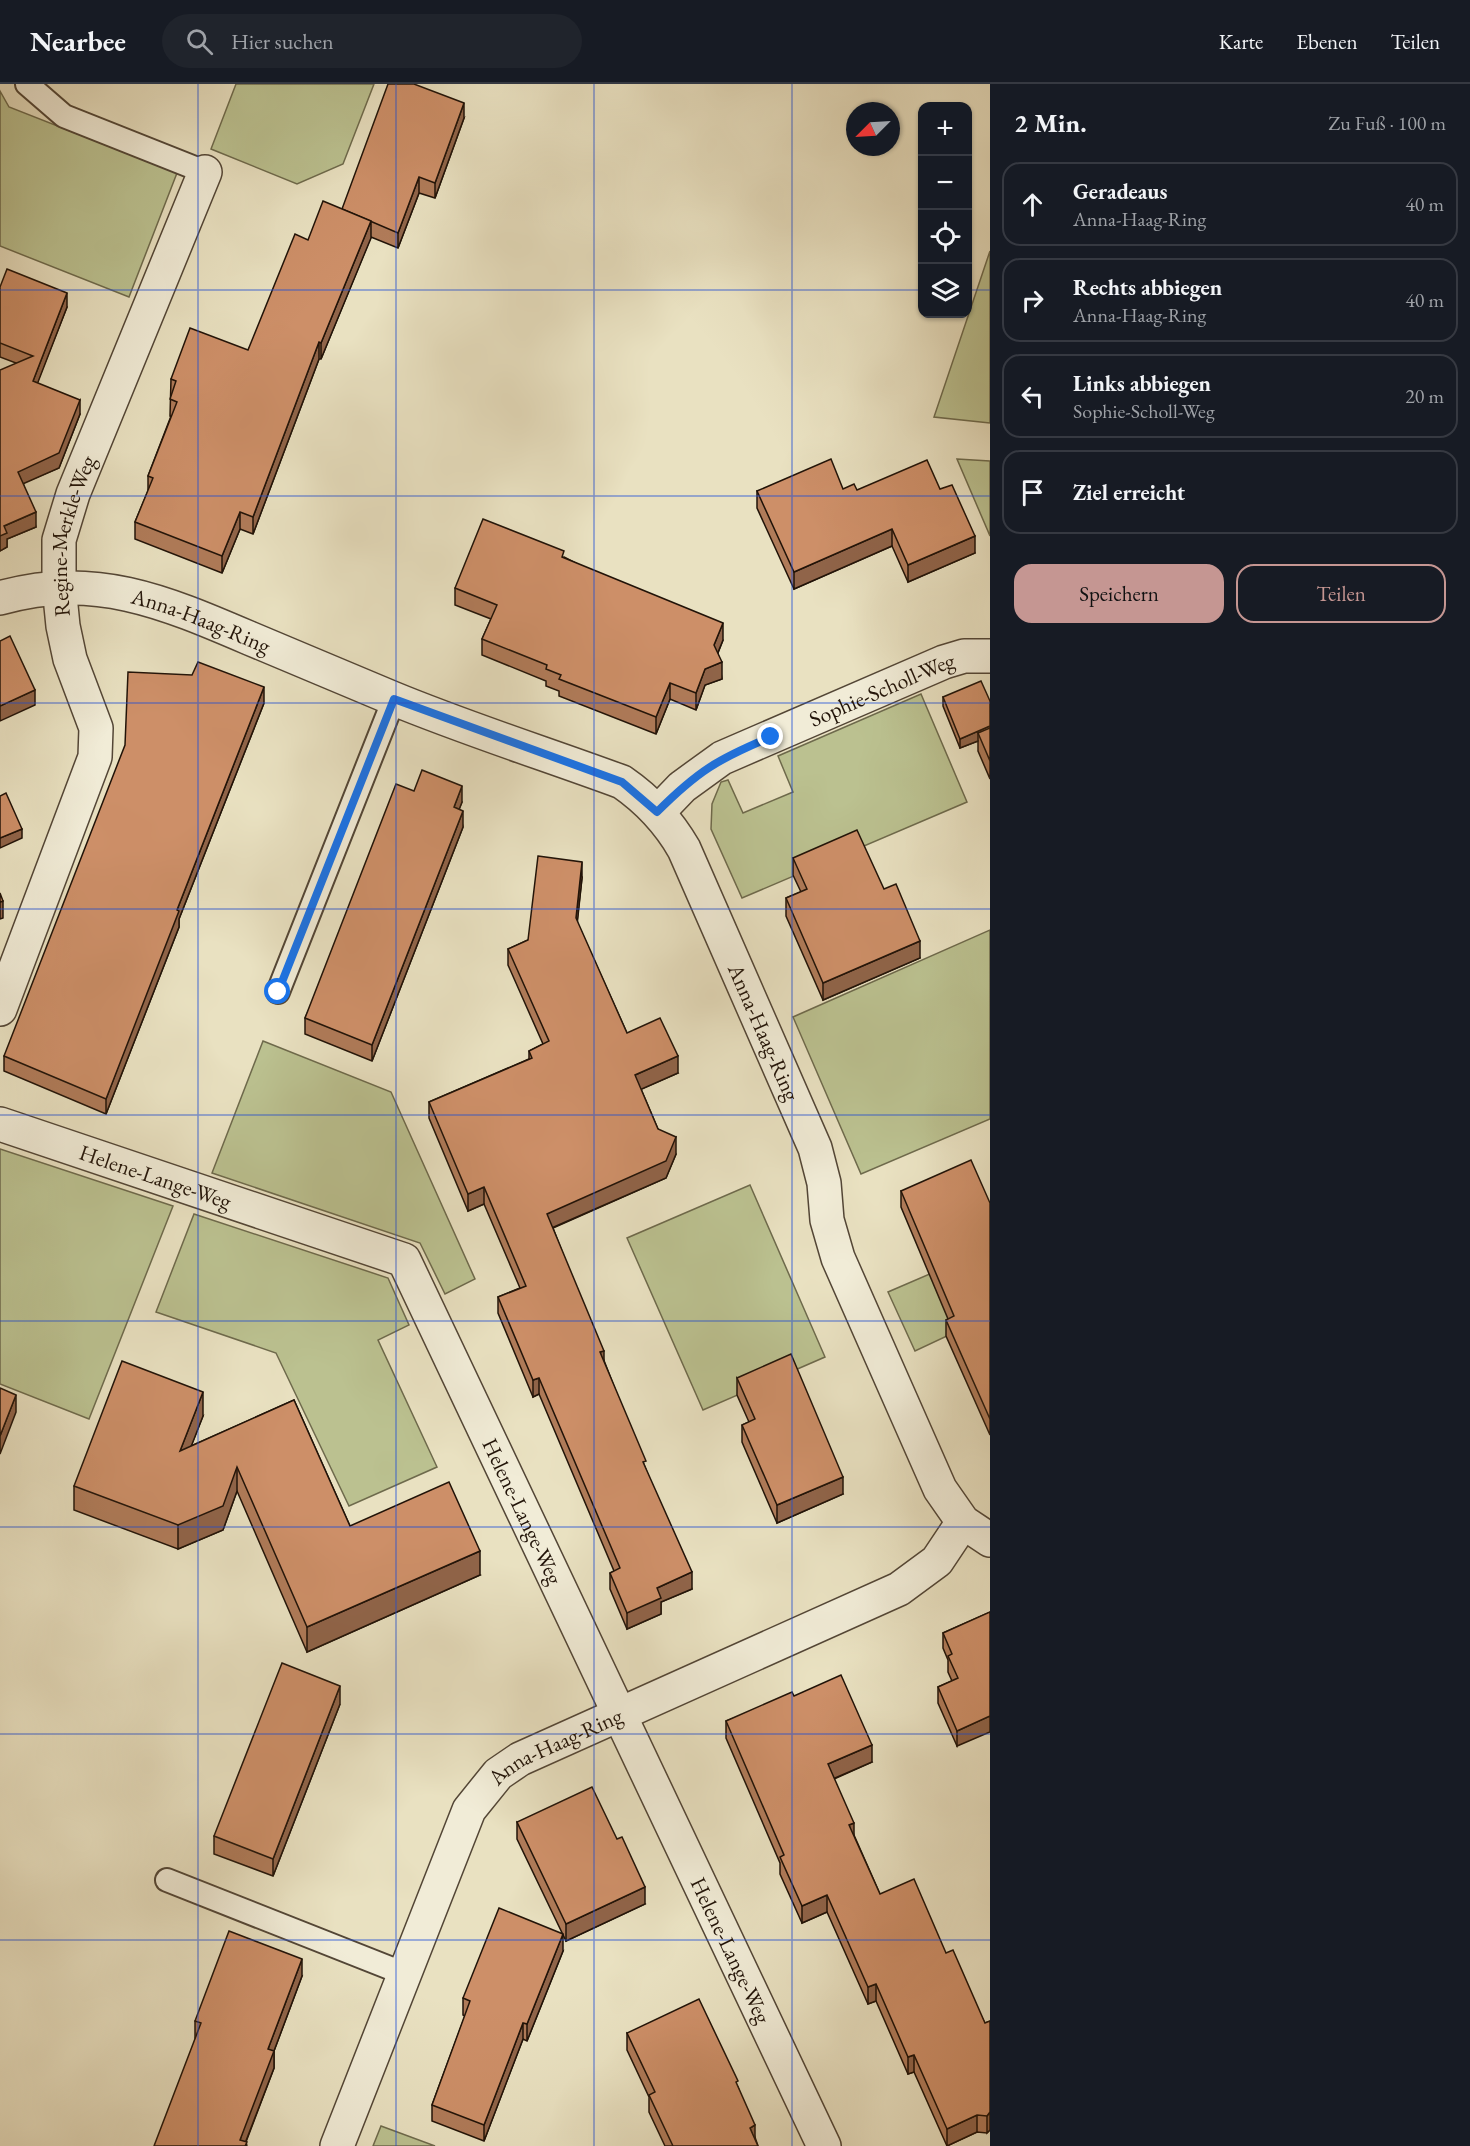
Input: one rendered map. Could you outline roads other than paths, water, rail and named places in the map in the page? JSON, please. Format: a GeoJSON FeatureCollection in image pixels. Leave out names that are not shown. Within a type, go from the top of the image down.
{"type":"FeatureCollection","features":[{"type":"Feature","properties":{"kind":"street","name":"Regine-Merkle-Weg"},"geometry":{"type":"LineString","coordinates":[[0,1010],[95,757],[96,728],[70,659],[63,626],[59,586],[59,540],[73,494],[205,172]]}},
{"type":"Feature","properties":{"kind":"street","name":"Anna-Haag-Ring"},"geometry":{"type":"LineString","coordinates":[[0,598],[59,586],[101,588],[163,603],[394,699],[622,782],[657,812],[684,849],[815,1148],[823,1173],[827,1220],[838,1258],[940,1489],[977,1531],[899,1589],[520,1759],[498,1774],[469,1810],[338,2146]]}},
{"type":"Feature","properties":{"kind":"street","name":"Sophie-Scholl-Weg"},"geometry":{"type":"LineString","coordinates":[[657,812],[682,787],[722,758],[944,663],[964,656],[990,656]]}},
{"type":"Feature","properties":{"kind":"street","name":"Helene-Lange-Weg"},"geometry":{"type":"LineString","coordinates":[[0,1125],[404,1260],[618,1716],[824,2146]]}},
{"type":"Feature","properties":{"kind":"lane"},"geometry":{"type":"LineString","coordinates":[[27,84],[64,116],[205,172]]}},
{"type":"Feature","properties":{"kind":"lane"},"geometry":{"type":"LineString","coordinates":[[278,992],[394,699]]}},
{"type":"Feature","properties":{"kind":"lane"},"geometry":{"type":"LineString","coordinates":[[167,1880],[405,1974]]}}]}
